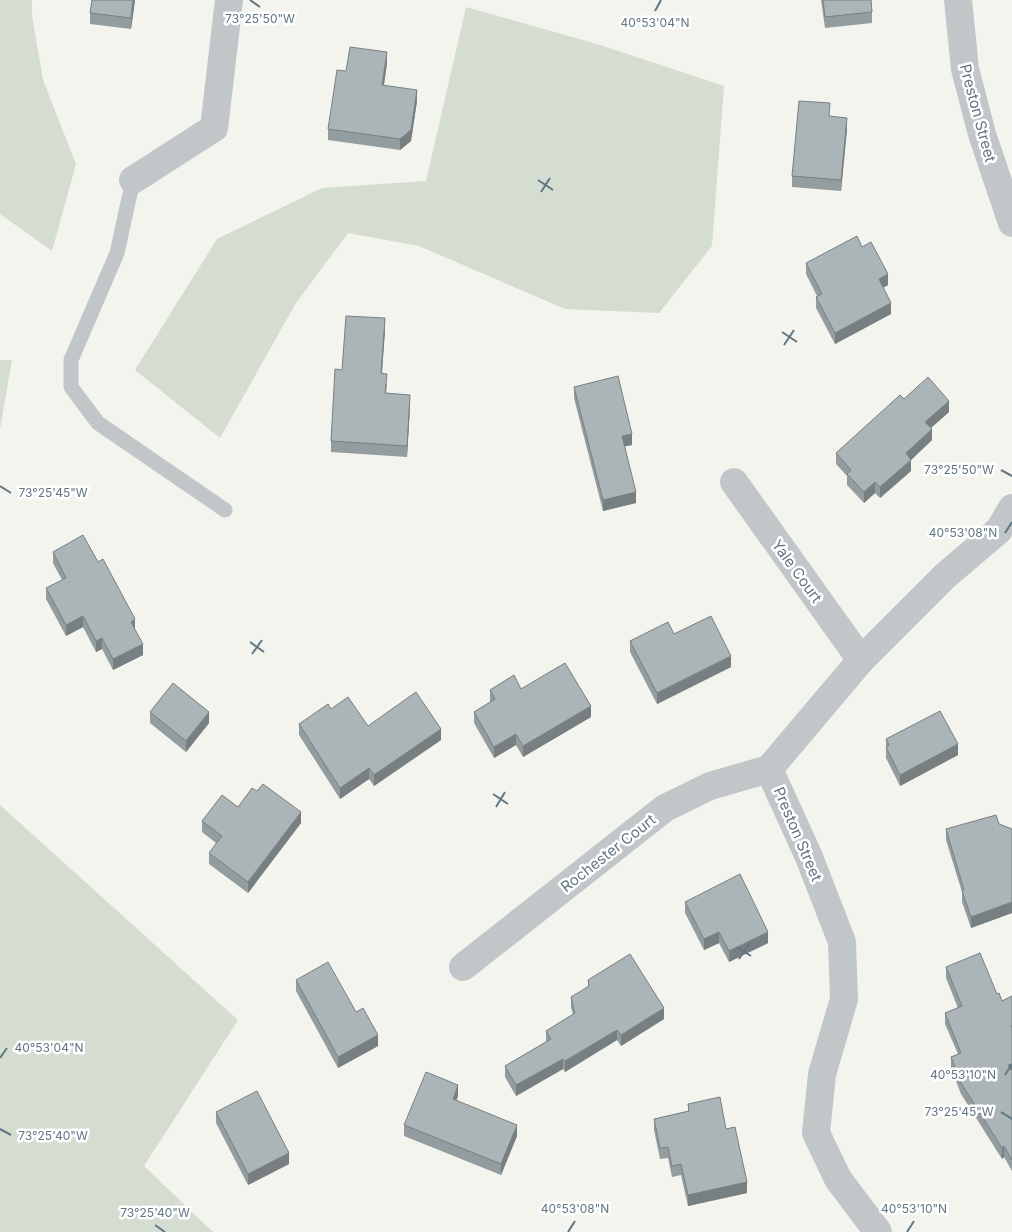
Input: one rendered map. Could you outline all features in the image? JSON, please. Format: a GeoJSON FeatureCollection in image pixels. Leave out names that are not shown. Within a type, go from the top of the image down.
{"type":"FeatureCollection","features":[{"type":"Feature","properties":{"kind":"street"},"geometry":{"type":"LineString","coordinates":[[133,180],[214,128],[229,0]]}},
{"type":"Feature","properties":{"kind":"street","name":"Preston Street"},"geometry":{"type":"LineString","coordinates":[[958,0],[964,69],[982,134],[1012,223]]}},
{"type":"Feature","properties":{"kind":"street","name":"Yale Court"},"geometry":{"type":"LineString","coordinates":[[734,482],[861,660]]}},
{"type":"Feature","properties":{"kind":"street","name":"Preston Street"},"geometry":{"type":"LineString","coordinates":[[878,1232],[838,1179],[816,1133],[822,1074],[844,999],[842,942],[809,857],[769,769],[861,660],[944,576],[999,530],[1012,508]]}},
{"type":"Feature","properties":{"kind":"street","name":"Rochester Court"},"geometry":{"type":"LineString","coordinates":[[463,967],[664,808],[710,786],[769,769]]}},
{"type":"Feature","properties":{"kind":"lane"},"geometry":{"type":"LineString","coordinates":[[133,180],[117,253],[71,360],[71,387],[98,423],[225,510]]}},
{"type":"Feature","properties":{"kind":"shaded area"},"geometry":{"type":"Polygon","coordinates":[[[0,0],[32,0],[32,15],[43,80],[76,164],[52,251],[0,214],[0,0]]]}},
{"type":"Feature","properties":{"kind":"shaded area"},"geometry":{"type":"Polygon","coordinates":[[[466,7],[597,44],[724,86],[712,246],[659,313],[565,309],[419,246],[348,233],[296,303],[220,438],[135,370],[217,239],[322,188],[426,181],[466,7]]]}},
{"type":"Feature","properties":{"kind":"shaded area"},"geometry":{"type":"Polygon","coordinates":[[[0,360],[12,360],[0,429],[0,360]]]}},
{"type":"Feature","properties":{"kind":"shaded area"},"geometry":{"type":"Polygon","coordinates":[[[0,805],[238,1020],[144,1166],[213,1232],[0,1232],[0,805]]]}},
{"type":"Feature","properties":{"kind":"building"},"geometry":{"type":"Polygon","coordinates":[[[92,0],[133,0],[131,18],[90,13],[92,0]]]}},
{"type":"Feature","properties":{"kind":"building"},"geometry":{"type":"Polygon","coordinates":[[[823,0],[871,0],[872,12],[825,17],[823,0]]]}},
{"type":"Feature","properties":{"kind":"building"},"geometry":{"type":"Polygon","coordinates":[[[350,47],[387,52],[382,85],[417,90],[411,130],[400,139],[328,129],[337,70],[346,71],[350,47]]]}},
{"type":"Feature","properties":{"kind":"building"},"geometry":{"type":"Polygon","coordinates":[[[799,101],[830,103],[829,116],[847,118],[841,180],[792,176],[799,101]]]}},
{"type":"Feature","properties":{"kind":"building"},"geometry":{"type":"Polygon","coordinates":[[[857,236],[862,247],[871,242],[888,274],[879,279],[891,303],[835,333],[816,297],[822,294],[806,263],[857,236]]]}},
{"type":"Feature","properties":{"kind":"building"},"geometry":{"type":"Polygon","coordinates":[[[346,316],[385,318],[381,373],[387,374],[385,393],[410,395],[407,446],[331,441],[335,369],[342,370],[346,316]]]}},
{"type":"Feature","properties":{"kind":"building"},"geometry":{"type":"Polygon","coordinates":[[[618,376],[632,434],[622,436],[636,492],[603,500],[574,387],[618,376]]]}},
{"type":"Feature","properties":{"kind":"building"},"geometry":{"type":"Polygon","coordinates":[[[928,377],[949,401],[925,422],[932,429],[906,453],[911,460],[880,487],[875,482],[864,492],[847,474],[851,470],[836,453],[900,395],[904,399],[928,377]]]}},
{"type":"Feature","properties":{"kind":"building"},"geometry":{"type":"Polygon","coordinates":[[[83,535],[98,562],[103,559],[135,619],[131,622],[143,644],[113,659],[102,638],[96,641],[83,616],[66,625],[46,588],[66,578],[53,552],[83,535]]]}},
{"type":"Feature","properties":{"kind":"building"},"geometry":{"type":"Polygon","coordinates":[[[711,616],[731,656],[657,693],[630,641],[668,622],[674,634],[711,616]]]}},
{"type":"Feature","properties":{"kind":"building"},"geometry":{"type":"Polygon","coordinates":[[[565,663],[591,706],[523,746],[516,734],[494,747],[474,712],[495,699],[490,690],[514,675],[521,689],[565,663]]]}},
{"type":"Feature","properties":{"kind":"building"},"geometry":{"type":"Polygon","coordinates":[[[173,683],[209,712],[186,741],[150,712],[173,683]]]}},
{"type":"Feature","properties":{"kind":"building"},"geometry":{"type":"Polygon","coordinates":[[[416,692],[441,729],[374,775],[369,768],[340,788],[299,724],[328,704],[331,709],[348,697],[368,726],[416,692]]]}},
{"type":"Feature","properties":{"kind":"building"},"geometry":{"type":"Polygon","coordinates":[[[940,711],[958,744],[900,775],[886,747],[889,745],[886,739],[940,711]]]}},
{"type":"Feature","properties":{"kind":"building"},"geometry":{"type":"Polygon","coordinates":[[[263,784],[301,812],[248,882],[209,853],[222,836],[202,821],[222,795],[238,807],[252,788],[257,791],[263,784]]]}},
{"type":"Feature","properties":{"kind":"building"},"geometry":{"type":"Polygon","coordinates":[[[996,815],[999,824],[1012,829],[1012,902],[971,917],[962,891],[964,890],[946,829],[996,815]]]}},
{"type":"Feature","properties":{"kind":"building"},"geometry":{"type":"Polygon","coordinates":[[[740,874],[768,932],[729,951],[719,932],[704,939],[685,902],[740,874]]]}},
{"type":"Feature","properties":{"kind":"building"},"geometry":{"type":"Polygon","coordinates":[[[980,953],[997,994],[999,993],[1002,1001],[1012,996],[1012,1064],[1008,1065],[1012,1071],[1012,1160],[1004,1146],[1002,1148],[961,1083],[951,1057],[961,1053],[945,1013],[962,1006],[946,967],[980,953]]]}},
{"type":"Feature","properties":{"kind":"building"},"geometry":{"type":"Polygon","coordinates":[[[630,954],[664,1008],[621,1035],[617,1030],[565,1061],[563,1059],[516,1085],[505,1066],[551,1039],[546,1031],[575,1013],[571,997],[589,986],[588,980],[630,954]]]}},
{"type":"Feature","properties":{"kind":"building"},"geometry":{"type":"Polygon","coordinates":[[[328,962],[356,1012],[363,1008],[378,1035],[338,1057],[296,980],[328,962]]]}},
{"type":"Feature","properties":{"kind":"building"},"geometry":{"type":"Polygon","coordinates":[[[426,1072],[458,1085],[453,1099],[517,1125],[501,1164],[404,1125],[426,1072]]]}},
{"type":"Feature","properties":{"kind":"building"},"geometry":{"type":"Polygon","coordinates":[[[257,1091],[289,1153],[248,1174],[216,1112],[257,1091]]]}},
{"type":"Feature","properties":{"kind":"building"},"geometry":{"type":"Polygon","coordinates":[[[720,1097],[726,1129],[735,1127],[747,1182],[688,1195],[681,1164],[672,1166],[668,1147],[660,1148],[654,1119],[689,1111],[688,1104],[720,1097]]]}}]}
